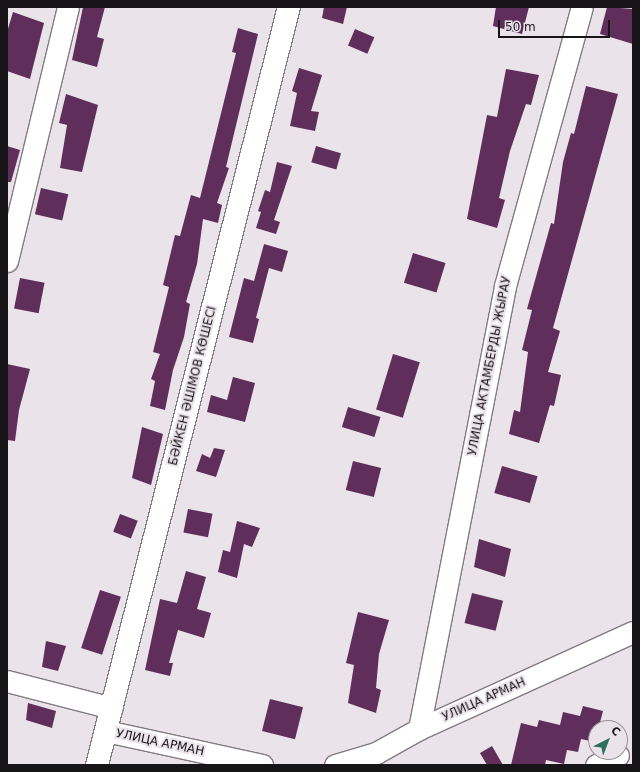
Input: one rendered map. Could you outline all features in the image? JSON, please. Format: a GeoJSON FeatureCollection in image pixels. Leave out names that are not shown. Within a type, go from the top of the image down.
{"type":"FeatureCollection","features":[{"type":"Feature","properties":{"kind":"main road","name":"БӘЙКЕН ӘШІМОВ КӨШЕСІ"},"geometry":{"type":"LineString","coordinates":[[97,765],[289,7]]}},
{"type":"Feature","properties":{"kind":"street"},"geometry":{"type":"LineString","coordinates":[[7,261],[68,7]]}},
{"type":"Feature","properties":{"kind":"street","name":"УЛИЦА АКТАМБЕРДЫ ЖЫРАУ"},"geometry":{"type":"LineString","coordinates":[[419,729],[505,286],[582,7]]}},
{"type":"Feature","properties":{"kind":"street","name":"УЛИЦА АРМАН"},"geometry":{"type":"LineString","coordinates":[[334,765],[376,753],[419,729],[633,632]]}},
{"type":"Feature","properties":{"kind":"street"},"geometry":{"type":"LineString","coordinates":[[7,681],[112,708]]}},
{"type":"Feature","properties":{"kind":"street","name":"УЛИЦА АРМАН"},"geometry":{"type":"LineString","coordinates":[[106,731],[262,765]]}},
{"type":"Feature","properties":{"kind":"street"},"geometry":{"type":"LineString","coordinates":[[596,765],[607,760]]}},
{"type":"Feature","properties":{"kind":"building"},"geometry":{"type":"Polygon","coordinates":[[[83,7],[105,7],[97,37],[104,39],[97,67],[72,60],[83,7]]]}},
{"type":"Feature","properties":{"kind":"building"},"geometry":{"type":"Polygon","coordinates":[[[324,7],[347,7],[343,24],[322,18],[324,7]]]}},
{"type":"Feature","properties":{"kind":"building"},"geometry":{"type":"Polygon","coordinates":[[[496,7],[529,7],[522,34],[493,26],[496,7]]]}},
{"type":"Feature","properties":{"kind":"building"},"geometry":{"type":"Polygon","coordinates":[[[607,7],[633,9],[633,44],[600,34],[607,7]]]}},
{"type":"Feature","properties":{"kind":"building"},"geometry":{"type":"Polygon","coordinates":[[[13,12],[44,23],[30,79],[7,71],[7,32],[13,12]]]}},
{"type":"Feature","properties":{"kind":"building"},"geometry":{"type":"Polygon","coordinates":[[[238,28],[258,34],[226,167],[229,168],[217,203],[222,205],[218,223],[203,219],[197,264],[186,302],[190,304],[184,337],[173,370],[165,410],[150,406],[155,381],[151,379],[160,354],[153,352],[169,287],[163,285],[175,235],[180,236],[191,195],[200,198],[236,53],[232,52],[238,28]]]}},
{"type":"Feature","properties":{"kind":"building"},"geometry":{"type":"Polygon","coordinates":[[[355,29],[374,37],[367,54],[348,46],[355,29]]]}},
{"type":"Feature","properties":{"kind":"building"},"geometry":{"type":"Polygon","coordinates":[[[299,68],[322,75],[311,111],[319,112],[315,131],[290,126],[297,93],[292,91],[299,68]]]}},
{"type":"Feature","properties":{"kind":"building"},"geometry":{"type":"Polygon","coordinates":[[[506,69],[539,75],[531,105],[526,104],[510,151],[499,198],[505,200],[497,228],[467,219],[487,115],[497,117],[506,69]]]}},
{"type":"Feature","properties":{"kind":"building"},"geometry":{"type":"Polygon","coordinates":[[[586,86],[618,94],[553,328],[560,331],[548,372],[561,375],[554,406],[550,405],[539,443],[509,434],[514,410],[520,412],[528,352],[522,350],[532,310],[527,309],[551,223],[554,224],[563,162],[571,133],[574,134],[586,86]]]}},
{"type":"Feature","properties":{"kind":"building"},"geometry":{"type":"Polygon","coordinates":[[[66,94],[98,105],[82,172],[60,168],[67,125],[59,123],[66,94]]]}},
{"type":"Feature","properties":{"kind":"building"},"geometry":{"type":"Polygon","coordinates":[[[7,146],[20,150],[11,182],[7,182],[7,146]]]}},
{"type":"Feature","properties":{"kind":"building"},"geometry":{"type":"Polygon","coordinates":[[[316,146],[341,153],[336,170],[311,162],[316,146]]]}},
{"type":"Feature","properties":{"kind":"building"},"geometry":{"type":"Polygon","coordinates":[[[277,162],[292,166],[274,220],[280,222],[276,234],[256,228],[261,212],[258,211],[265,190],[270,192],[277,162]]]}},
{"type":"Feature","properties":{"kind":"building"},"geometry":{"type":"Polygon","coordinates":[[[41,188],[68,194],[62,221],[35,214],[41,188]]]}},
{"type":"Feature","properties":{"kind":"building"},"geometry":{"type":"Polygon","coordinates":[[[264,244],[288,251],[282,272],[269,268],[256,318],[259,319],[253,343],[229,337],[244,278],[254,281],[264,244]]]}},
{"type":"Feature","properties":{"kind":"building"},"geometry":{"type":"Polygon","coordinates":[[[413,253],[446,263],[436,293],[404,283],[413,253]]]}},
{"type":"Feature","properties":{"kind":"building"},"geometry":{"type":"Polygon","coordinates":[[[20,278],[45,283],[39,313],[14,308],[20,278]]]}},
{"type":"Feature","properties":{"kind":"building"},"geometry":{"type":"Polygon","coordinates":[[[393,354],[420,362],[403,418],[376,409],[393,354]]]}},
{"type":"Feature","properties":{"kind":"building"},"geometry":{"type":"Polygon","coordinates":[[[7,364],[30,369],[19,410],[15,441],[7,440],[7,364]]]}},
{"type":"Feature","properties":{"kind":"building"},"geometry":{"type":"Polygon","coordinates":[[[233,377],[255,383],[245,422],[207,412],[211,395],[227,400],[233,377]]]}},
{"type":"Feature","properties":{"kind":"building"},"geometry":{"type":"Polygon","coordinates":[[[348,407],[381,417],[374,437],[342,427],[348,407]]]}},
{"type":"Feature","properties":{"kind":"building"},"geometry":{"type":"Polygon","coordinates":[[[142,427],[163,434],[151,485],[132,478],[142,427]]]}},
{"type":"Feature","properties":{"kind":"building"},"geometry":{"type":"Polygon","coordinates":[[[214,448],[225,450],[216,477],[196,471],[202,454],[210,458],[214,448]]]}},
{"type":"Feature","properties":{"kind":"building"},"geometry":{"type":"Polygon","coordinates":[[[353,461],[381,468],[374,497],[346,490],[353,461]]]}},
{"type":"Feature","properties":{"kind":"building"},"geometry":{"type":"Polygon","coordinates":[[[502,466],[538,476],[530,503],[494,493],[502,466]]]}},
{"type":"Feature","properties":{"kind":"building"},"geometry":{"type":"Polygon","coordinates":[[[188,509],[213,514],[208,537],[183,533],[188,509]]]}},
{"type":"Feature","properties":{"kind":"building"},"geometry":{"type":"Polygon","coordinates":[[[120,514],[138,521],[131,539],[113,532],[120,514]]]}},
{"type":"Feature","properties":{"kind":"building"},"geometry":{"type":"Polygon","coordinates":[[[237,521],[260,528],[252,547],[244,544],[237,578],[218,572],[223,550],[230,552],[237,521]]]}},
{"type":"Feature","properties":{"kind":"building"},"geometry":{"type":"Polygon","coordinates":[[[479,539],[511,549],[505,577],[474,567],[479,539]]]}},
{"type":"Feature","properties":{"kind":"building"},"geometry":{"type":"Polygon","coordinates":[[[186,571],[206,577],[197,609],[211,613],[204,638],[178,630],[169,663],[173,663],[170,676],[145,670],[160,599],[177,603],[186,571]]]}},
{"type":"Feature","properties":{"kind":"building"},"geometry":{"type":"Polygon","coordinates":[[[100,590],[121,597],[102,655],[81,648],[100,590]]]}},
{"type":"Feature","properties":{"kind":"building"},"geometry":{"type":"Polygon","coordinates":[[[472,593],[503,601],[496,631],[465,623],[472,593]]]}},
{"type":"Feature","properties":{"kind":"building"},"geometry":{"type":"Polygon","coordinates":[[[358,612],[389,620],[379,654],[376,688],[381,690],[376,713],[348,703],[354,665],[346,663],[358,612]]]}},
{"type":"Feature","properties":{"kind":"building"},"geometry":{"type":"Polygon","coordinates":[[[46,641],[66,646],[58,671],[42,667],[46,641]]]}},
{"type":"Feature","properties":{"kind":"building"},"geometry":{"type":"Polygon","coordinates":[[[270,699],[303,707],[295,739],[262,731],[270,699]]]}},
{"type":"Feature","properties":{"kind":"building"},"geometry":{"type":"Polygon","coordinates":[[[28,703],[56,711],[52,728],[26,720],[28,703]]]}},
{"type":"Feature","properties":{"kind":"building"},"geometry":{"type":"Polygon","coordinates":[[[583,706],[603,711],[601,720],[588,720],[588,740],[581,739],[578,752],[567,750],[564,764],[546,760],[545,765],[511,765],[521,723],[537,727],[539,720],[560,725],[563,712],[580,716],[583,706]]]}},
{"type":"Feature","properties":{"kind":"building"},"geometry":{"type":"Polygon","coordinates":[[[492,746],[503,765],[487,765],[480,753],[492,746]]]}}]}
